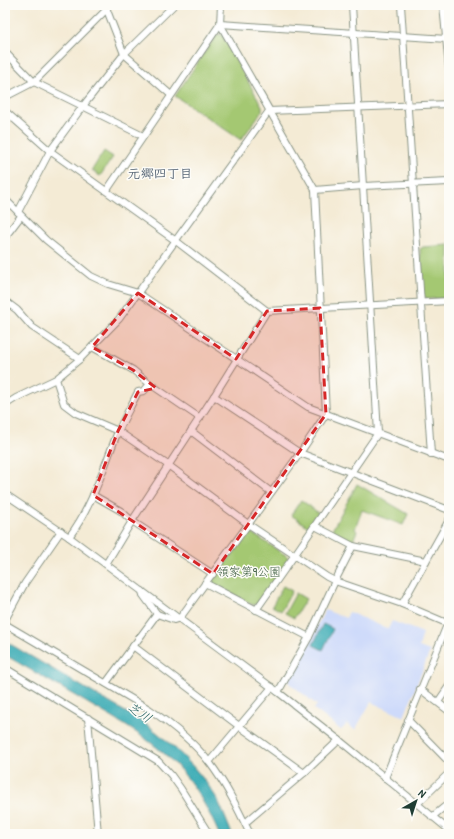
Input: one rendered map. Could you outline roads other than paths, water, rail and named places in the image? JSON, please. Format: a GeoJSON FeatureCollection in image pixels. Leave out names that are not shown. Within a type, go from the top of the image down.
{"type":"FeatureCollection","features":[{"type":"Feature","properties":{"kind":"street"},"geometry":{"type":"LineString","coordinates":[[5,237],[19,214],[50,151],[124,54],[174,5]]}},
{"type":"Feature","properties":{"kind":"street"},"geometry":{"type":"LineString","coordinates":[[107,190],[220,24],[221,5]]}},
{"type":"Feature","properties":{"kind":"street"},"geometry":{"type":"LineString","coordinates":[[256,610],[378,433],[352,5]]}},
{"type":"Feature","properties":{"kind":"street"},"geometry":{"type":"LineString","coordinates":[[401,5],[409,105],[431,454]]}},
{"type":"Feature","properties":{"kind":"street"},"geometry":{"type":"LineString","coordinates":[[444,5],[448,38],[449,69]]}},
{"type":"Feature","properties":{"kind":"street"},"geometry":{"type":"LineString","coordinates":[[5,97],[34,82],[106,7],[124,54],[171,95]]}},
{"type":"Feature","properties":{"kind":"street"},"geometry":{"type":"LineString","coordinates":[[220,24],[448,38]]}},
{"type":"Feature","properties":{"kind":"street"},"geometry":{"type":"LineString","coordinates":[[142,591],[143,595],[156,614],[174,620],[180,618],[300,453],[326,414],[315,190],[220,24]]}},
{"type":"Feature","properties":{"kind":"street"},"geometry":{"type":"LineString","coordinates":[[5,52],[34,82],[143,136]]}},
{"type":"Feature","properties":{"kind":"street"},"geometry":{"type":"LineString","coordinates":[[269,112],[449,104]]}},
{"type":"Feature","properties":{"kind":"street"},"geometry":{"type":"LineString","coordinates":[[5,111],[50,151],[107,190],[267,310],[449,301]]}},
{"type":"Feature","properties":{"kind":"street"},"geometry":{"type":"LineString","coordinates":[[5,405],[16,398],[56,379],[80,359],[119,319],[269,112]]}},
{"type":"Feature","properties":{"kind":"street"},"geometry":{"type":"LineString","coordinates":[[315,190],[449,182]]}},
{"type":"Feature","properties":{"kind":"street"},"geometry":{"type":"LineString","coordinates":[[5,199],[46,240],[91,276],[108,284],[138,293],[308,406],[449,460]]}},
{"type":"Feature","properties":{"kind":"street"},"geometry":{"type":"LineString","coordinates":[[5,301],[17,310],[32,327],[80,359]]}},
{"type":"Feature","properties":{"kind":"street"},"geometry":{"type":"LineString","coordinates":[[106,564],[168,465],[214,396],[267,310]]}},
{"type":"Feature","properties":{"kind":"street"},"geometry":{"type":"LineString","coordinates":[[92,347],[133,370],[150,384],[200,418]]}},
{"type":"Feature","properties":{"kind":"street"},"geometry":{"type":"LineString","coordinates":[[56,379],[64,404],[76,413],[118,431],[168,465],[294,556],[335,581],[448,621],[385,778]]}},
{"type":"Feature","properties":{"kind":"street"},"geometry":{"type":"LineString","coordinates":[[68,537],[77,526],[93,494],[118,431],[138,392],[144,391],[150,384]]}},
{"type":"Feature","properties":{"kind":"street"},"geometry":{"type":"LineString","coordinates":[[214,396],[300,453],[449,510]]}},
{"type":"Feature","properties":{"kind":"street"},"geometry":{"type":"LineString","coordinates":[[191,431],[271,492]]}},
{"type":"Feature","properties":{"kind":"street"},"geometry":{"type":"LineString","coordinates":[[5,494],[106,564],[272,687],[449,830]]}},
{"type":"Feature","properties":{"kind":"street"},"geometry":{"type":"LineString","coordinates":[[93,494],[121,511],[132,521],[212,574]]}},
{"type":"Feature","properties":{"kind":"street"},"geometry":{"type":"LineString","coordinates":[[402,604],[449,520]]}},
{"type":"Feature","properties":{"kind":"street"},"geometry":{"type":"LineString","coordinates":[[315,526],[353,546],[426,561]]}},
{"type":"Feature","properties":{"kind":"street"},"geometry":{"type":"LineString","coordinates":[[5,620],[25,583],[61,532]]}},
{"type":"Feature","properties":{"kind":"street"},"geometry":{"type":"LineString","coordinates":[[278,692],[309,637],[353,546]]}},
{"type":"Feature","properties":{"kind":"street"},"geometry":{"type":"LineString","coordinates":[[206,583],[309,637]]}},
{"type":"Feature","properties":{"kind":"street"},"geometry":{"type":"LineString","coordinates":[[106,683],[156,614]]}},
{"type":"Feature","properties":{"kind":"street"},"geometry":{"type":"LineString","coordinates":[[5,624],[163,718],[188,739],[209,762],[229,792],[250,834]]}},
{"type":"Feature","properties":{"kind":"street"},"geometry":{"type":"LineString","coordinates":[[133,646],[304,773]]}},
{"type":"Feature","properties":{"kind":"street"},"geometry":{"type":"LineString","coordinates":[[5,668],[158,761],[181,789],[209,834]]}},
{"type":"Feature","properties":{"kind":"street"},"geometry":{"type":"LineString","coordinates":[[438,702],[449,686]]}},
{"type":"Feature","properties":{"kind":"street"},"geometry":{"type":"LineString","coordinates":[[209,762],[272,687]]}},
{"type":"Feature","properties":{"kind":"street"},"geometry":{"type":"LineString","coordinates":[[420,689],[449,710]]}},
{"type":"Feature","properties":{"kind":"street"},"geometry":{"type":"LineString","coordinates":[[88,718],[98,834]]}},
{"type":"Feature","properties":{"kind":"street"},"geometry":{"type":"LineString","coordinates":[[408,720],[449,762]]}},
{"type":"Feature","properties":{"kind":"street"},"geometry":{"type":"LineString","coordinates":[[245,823],[304,773],[339,740]]}},
{"type":"Feature","properties":{"kind":"street"},"geometry":{"type":"LineString","coordinates":[[417,804],[449,772]]}},
{"type":"Feature","properties":{"kind":"street"},"geometry":{"type":"LineString","coordinates":[[432,817],[449,803]]}},
{"type":"Feature","properties":{"kind":"water"},"geometry":{"type":"Polygon","coordinates":[[[323,624],[333,629],[323,650],[313,645],[323,624]]]}},
{"type":"Feature","properties":{"kind":"water"},"geometry":{"type":"Polygon","coordinates":[[[5,641],[146,724],[166,740],[193,766],[209,786],[218,801],[232,834],[219,834],[206,806],[195,789],[176,765],[156,747],[124,724],[5,655],[5,641]]]}},
{"type":"Feature","properties":{"kind":"district","name":"元郷四丁目"},"geometry":{"type":"Point","coordinates":[160,173]}},
{"type":"Feature","properties":{"kind":"park label","name":"領家第9公園"},"geometry":{"type":"Point","coordinates":[249,572]}},
{"type":"Feature","properties":{"kind":"water label","name":"芝川"},"geometry":{"type":"Point","coordinates":[140,712]}}]}
